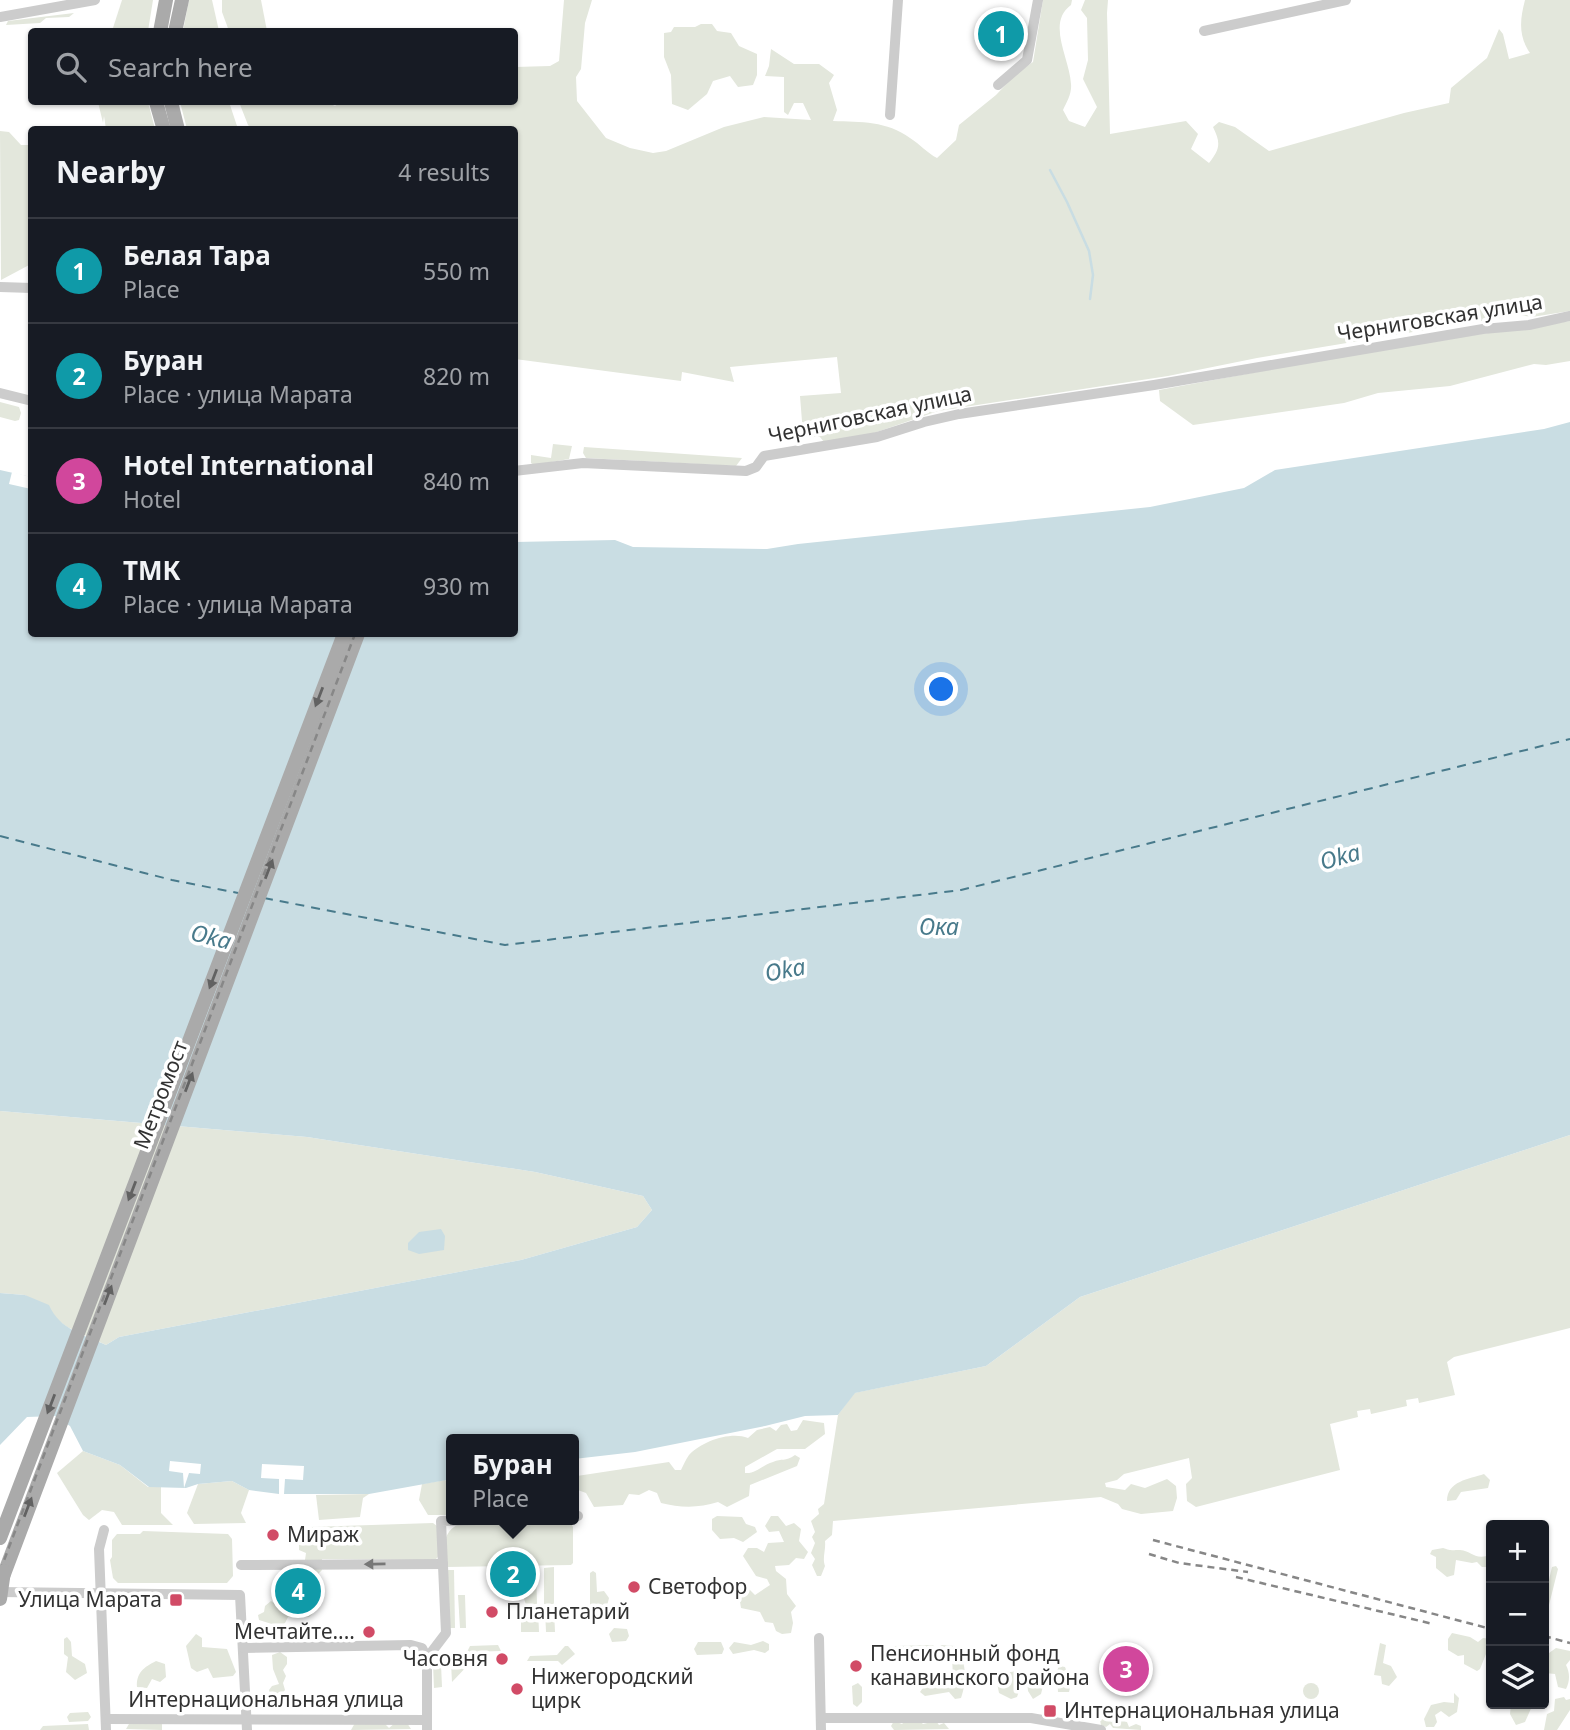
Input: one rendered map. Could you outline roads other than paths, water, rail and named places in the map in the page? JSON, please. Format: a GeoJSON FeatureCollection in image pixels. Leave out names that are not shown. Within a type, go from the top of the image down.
{"type":"FeatureCollection","features":[{"type":"Feature","properties":{"kind":"main road"},"geometry":{"type":"LineString","coordinates":[[161,28],[166,0]]}},
{"type":"Feature","properties":{"kind":"main road"},"geometry":{"type":"LineString","coordinates":[[176,28],[182,0]]}},
{"type":"Feature","properties":{"kind":"main road"},"geometry":{"type":"LineString","coordinates":[[157,105],[163,126]]}},
{"type":"Feature","properties":{"kind":"main road"},"geometry":{"type":"LineString","coordinates":[[171,105],[177,126]]}},
{"type":"Feature","properties":{"kind":"main road","name":"Метромост"},"geometry":{"type":"LineString","coordinates":[[0,1538],[343,637]]}},
{"type":"Feature","properties":{"kind":"main road","name":"Метромост"},"geometry":{"type":"LineString","coordinates":[[0,1599],[2,1577],[357,637]]}},
{"type":"Feature","properties":{"kind":"street"},"geometry":{"type":"LineString","coordinates":[[0,17],[95,0]]}},
{"type":"Feature","properties":{"kind":"street"},"geometry":{"type":"LineString","coordinates":[[890,115],[898,0]]}},
{"type":"Feature","properties":{"kind":"street"},"geometry":{"type":"LineString","coordinates":[[998,85],[1027,60],[1038,0]]}},
{"type":"Feature","properties":{"kind":"street"},"geometry":{"type":"LineString","coordinates":[[1204,31],[1346,0]]}},
{"type":"Feature","properties":{"kind":"street"},"geometry":{"type":"LineString","coordinates":[[0,287],[28,288]]}},
{"type":"Feature","properties":{"kind":"street","name":"Черниговская улица"},"geometry":{"type":"LineString","coordinates":[[518,471],[583,463],[746,471],[756,467],[764,456],[877,437],[924,422],[1483,329],[1529,325],[1570,316]]}},
{"type":"Feature","properties":{"kind":"street"},"geometry":{"type":"LineString","coordinates":[[0,393],[28,400]]}},
{"type":"Feature","properties":{"kind":"street"},"geometry":{"type":"LineString","coordinates":[[427,1658],[446,1633],[441,1521],[446,1521]]}},
{"type":"Feature","properties":{"kind":"street"},"geometry":{"type":"LineString","coordinates":[[104,1530],[99,1549],[99,1585],[102,1594],[106,1724]]}},
{"type":"Feature","properties":{"kind":"street"},"geometry":{"type":"LineString","coordinates":[[241,1565],[443,1564]]}},
{"type":"Feature","properties":{"kind":"street"},"geometry":{"type":"LineString","coordinates":[[0,1592],[240,1595],[247,1725]]}},
{"type":"Feature","properties":{"kind":"street"},"geometry":{"type":"LineString","coordinates":[[819,1638],[821,1730]]}},
{"type":"Feature","properties":{"kind":"street"},"geometry":{"type":"LineString","coordinates":[[244,1648],[411,1645],[422,1648],[427,1658],[427,1725]]}},
{"type":"Feature","properties":{"kind":"street"},"geometry":{"type":"LineString","coordinates":[[821,1718],[1031,1718],[1101,1730]]}},
{"type":"Feature","properties":{"kind":"street","name":"Интернациональная улица"},"geometry":{"type":"LineString","coordinates":[[106,1724],[427,1725]]}},
{"type":"Feature","properties":{"kind":"water","name":"Ока"},"geometry":{"type":"Polygon","coordinates":[[[1570,422],[1570,1135],[1080,1297],[986,1366],[855,1393],[838,1415],[805,1416],[635,1452],[579,1458],[579,1434],[446,1434],[446,1480],[369,1494],[279,1494],[249,1490],[232,1481],[198,1484],[186,1488],[149,1487],[120,1465],[83,1451],[70,1426],[55,1416],[27,1417],[0,1445],[0,1293],[25,1295],[49,1305],[66,1326],[106,1345],[119,1337],[521,1260],[637,1227],[652,1210],[643,1196],[535,1172],[307,1137],[0,1111],[0,470],[28,476],[28,637],[518,637],[518,542],[615,540],[633,547],[767,549],[1150,507],[1244,488],[1275,470],[1544,429],[1570,422]]]}},
{"type":"Feature","properties":{"kind":"water"},"geometry":{"type":"Polygon","coordinates":[[[441,1229],[445,1236],[444,1250],[419,1254],[408,1250],[408,1243],[419,1232],[441,1229]]]}},
{"type":"Feature","properties":{"kind":"waterway"},"geometry":{"type":"LineString","coordinates":[[1050,170],[1089,251],[1093,275],[1090,299]]}},
{"type":"Feature","properties":{"kind":"railway"},"geometry":{"type":"LineString","coordinates":[[0,1571],[354,637]]}},
{"type":"Feature","properties":{"kind":"railway"},"geometry":{"type":"LineString","coordinates":[[85,1316],[153,1136]]}},
{"type":"Feature","properties":{"kind":"railway"},"geometry":{"type":"LineString","coordinates":[[1153,1540],[1486,1628]]}},
{"type":"Feature","properties":{"kind":"railway"},"geometry":{"type":"LineString","coordinates":[[1149,1554],[1179,1563],[1248,1572]]}},
{"type":"Feature","properties":{"kind":"railway"},"geometry":{"type":"LineString","coordinates":[[1236,1577],[1433,1624]]}},
{"type":"Feature","properties":{"kind":"railway"},"geometry":{"type":"LineString","coordinates":[[1549,1637],[1570,1643]]}},
{"type":"Feature","properties":{"kind":"place","name":"Белая Тара"},"geometry":{"type":"Point","coordinates":[1001,34]}},
{"type":"Feature","properties":{"kind":"place","name":"Мираж"},"geometry":{"type":"Point","coordinates":[273,1535]}},
{"type":"Feature","properties":{"kind":"place","name":"Буран"},"geometry":{"type":"Point","coordinates":[513,1574]}},
{"type":"Feature","properties":{"kind":"place","name":"Светофор"},"geometry":{"type":"Point","coordinates":[634,1587]}},
{"type":"Feature","properties":{"kind":"place","name":"ТМК"},"geometry":{"type":"Point","coordinates":[298,1591]}},
{"type":"Feature","properties":{"kind":"place","name":"Улица Марата"},"geometry":{"type":"Point","coordinates":[176,1600]}},
{"type":"Feature","properties":{"kind":"place","name":"Планетарий"},"geometry":{"type":"Point","coordinates":[492,1612]}},
{"type":"Feature","properties":{"kind":"place","name":"Мечтайте...."},"geometry":{"type":"Point","coordinates":[369,1632]}},
{"type":"Feature","properties":{"kind":"place","name":"Часовня"},"geometry":{"type":"Point","coordinates":[502,1659]}},
{"type":"Feature","properties":{"kind":"place","name":"Пенсионный фонд канавинского района"},"geometry":{"type":"Point","coordinates":[856,1666]}},
{"type":"Feature","properties":{"kind":"place","name":"Hotel International"},"geometry":{"type":"Point","coordinates":[1126,1669]}},
{"type":"Feature","properties":{"kind":"place","name":"Нижегородский цирк"},"geometry":{"type":"Point","coordinates":[517,1689]}},
{"type":"Feature","properties":{"kind":"place","name":"Интернациональная улица"},"geometry":{"type":"Point","coordinates":[1050,1711]}},
{"type":"Feature","properties":{"kind":"water label","name":"Oka"},"geometry":{"type":"Point","coordinates":[1340,857]}},
{"type":"Feature","properties":{"kind":"water label","name":"Oka"},"geometry":{"type":"Point","coordinates":[211,937]}},
{"type":"Feature","properties":{"kind":"water label","name":"Oka"},"geometry":{"type":"Point","coordinates":[785,970]}}]}
